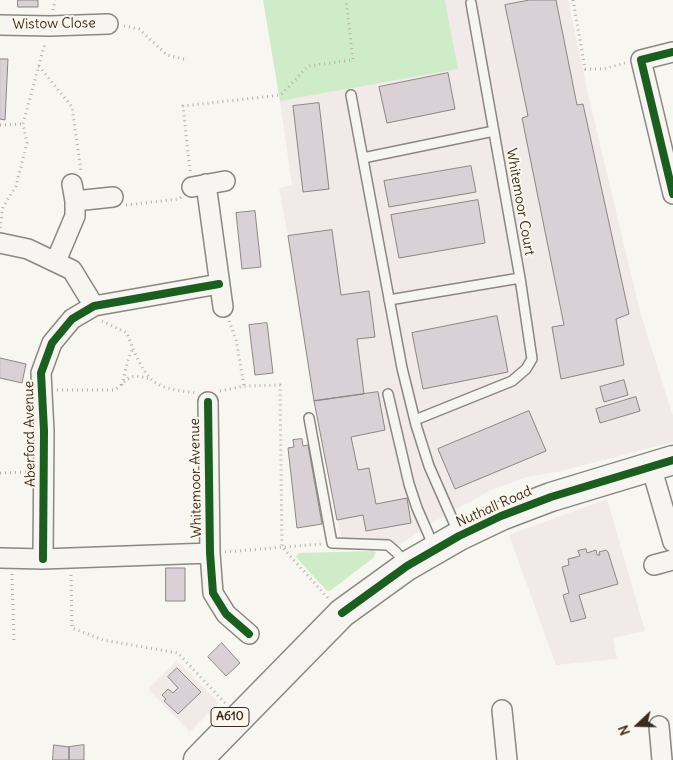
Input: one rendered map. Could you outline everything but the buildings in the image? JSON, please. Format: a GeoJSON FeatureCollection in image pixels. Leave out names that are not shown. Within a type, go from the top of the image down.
{"type":"FeatureCollection","features":[{"type":"Feature","properties":{"kind":"main road","name":"Nuthall Road"},"geometry":{"type":"LineString","coordinates":[[198,760],[342,613],[408,566],[459,536],[500,516],[551,496],[662,463]]}},
{"type":"Feature","properties":{"kind":"main road","name":"Nuthall Road"},"geometry":{"type":"LineString","coordinates":[[181,760],[280,675]]}},
{"type":"Feature","properties":{"kind":"street","name":"Wistow Close"},"geometry":{"type":"LineString","coordinates":[[0,25],[108,24]]}},
{"type":"Feature","properties":{"kind":"street"},"geometry":{"type":"LineString","coordinates":[[673,52],[641,60],[673,194]]}},
{"type":"Feature","properties":{"kind":"street"},"geometry":{"type":"LineString","coordinates":[[223,307],[199,185],[225,181]]}},
{"type":"Feature","properties":{"kind":"street"},"geometry":{"type":"LineString","coordinates":[[56,261],[75,216],[74,192],[113,197]]}},
{"type":"Feature","properties":{"kind":"street"},"geometry":{"type":"LineString","coordinates":[[0,243],[28,249],[72,270],[89,310]]}},
{"type":"Feature","properties":{"kind":"street","name":"Aberford Avenue"},"geometry":{"type":"LineString","coordinates":[[43,559],[44,472],[41,373],[52,343],[72,319],[89,310],[219,284]]}},
{"type":"Feature","properties":{"kind":"street","name":"Whitemoor Avenue"},"geometry":{"type":"LineString","coordinates":[[6,558],[43,559],[210,553],[199,449],[209,396]]}},
{"type":"Feature","properties":{"kind":"street"},"geometry":{"type":"LineString","coordinates":[[662,463],[673,542]]}},
{"type":"Feature","properties":{"kind":"street"},"geometry":{"type":"LineString","coordinates":[[210,553],[213,593],[226,614],[249,634]]}},
{"type":"Feature","properties":{"kind":"street"},"geometry":{"type":"LineString","coordinates":[[654,565],[673,560]]}},
{"type":"Feature","properties":{"kind":"street"},"geometry":{"type":"LineString","coordinates":[[502,710],[507,760]]}},
{"type":"Feature","properties":{"kind":"street"},"geometry":{"type":"LineString","coordinates":[[659,726],[662,760]]}},
{"type":"Feature","properties":{"kind":"lane","name":"Whitemoor Court"},"geometry":{"type":"LineString","coordinates":[[415,420],[512,381],[526,369],[532,359],[520,278],[471,3]]}},
{"type":"Feature","properties":{"kind":"lane"},"geometry":{"type":"LineString","coordinates":[[351,95],[402,368],[429,466],[459,536]]}},
{"type":"Feature","properties":{"kind":"lane"},"geometry":{"type":"LineString","coordinates":[[363,158],[494,131]]}},
{"type":"Feature","properties":{"kind":"lane"},"geometry":{"type":"LineString","coordinates":[[389,300],[520,278]]}},
{"type":"Feature","properties":{"kind":"lane"},"geometry":{"type":"LineString","coordinates":[[388,394],[409,484],[417,508],[436,550]]}},
{"type":"Feature","properties":{"kind":"lane"},"geometry":{"type":"LineString","coordinates":[[309,418],[332,543],[388,545],[408,566]]}},
{"type":"Feature","properties":{"kind":"path"},"geometry":{"type":"LineString","coordinates":[[113,197],[127,205],[179,199],[199,185],[183,106],[281,95],[308,66],[353,60],[346,0]]}},
{"type":"Feature","properties":{"kind":"path"},"geometry":{"type":"LineString","coordinates":[[573,0],[585,69],[603,69],[641,60]]}},
{"type":"Feature","properties":{"kind":"path"},"geometry":{"type":"LineString","coordinates":[[108,24],[139,29],[167,55],[188,60]]}},
{"type":"Feature","properties":{"kind":"path"},"geometry":{"type":"LineString","coordinates":[[0,231],[3,207],[16,186],[27,143],[23,124],[50,26]]}},
{"type":"Feature","properties":{"kind":"path"},"geometry":{"type":"LineString","coordinates":[[39,66],[72,108],[81,171],[74,192]]}},
{"type":"Feature","properties":{"kind":"path"},"geometry":{"type":"LineString","coordinates":[[0,125],[23,124]]}},
{"type":"Feature","properties":{"kind":"path"},"geometry":{"type":"LineString","coordinates":[[223,307],[236,339],[244,386]]}},
{"type":"Feature","properties":{"kind":"path"},"geometry":{"type":"LineString","coordinates":[[89,310],[127,333],[132,350],[151,380]]}},
{"type":"Feature","properties":{"kind":"path"},"geometry":{"type":"LineString","coordinates":[[122,385],[132,350]]}},
{"type":"Feature","properties":{"kind":"path"},"geometry":{"type":"LineString","coordinates":[[42,390],[116,390],[130,378],[137,376],[165,387],[209,396],[244,386],[280,385],[282,547],[342,613]]}},
{"type":"Feature","properties":{"kind":"path"},"geometry":{"type":"LineString","coordinates":[[0,473],[44,472]]}},
{"type":"Feature","properties":{"kind":"path"},"geometry":{"type":"LineString","coordinates":[[6,558],[14,643]]}},
{"type":"Feature","properties":{"kind":"path"},"geometry":{"type":"LineString","coordinates":[[70,558],[72,628],[103,640],[178,653],[234,713]]}},
{"type":"Feature","properties":{"kind":"shaded area"},"geometry":{"type":"Polygon","coordinates":[[[445,0],[568,0],[588,94],[640,312],[673,416],[673,442],[557,472],[527,477],[493,489],[430,524],[398,546],[389,541],[341,538],[314,401],[279,188],[292,185],[280,101],[458,69],[445,0]]]}},
{"type":"Feature","properties":{"kind":"shaded area"},"geometry":{"type":"Polygon","coordinates":[[[607,499],[645,631],[613,638],[617,659],[556,665],[509,535],[607,499]]]}},
{"type":"Feature","properties":{"kind":"shaded area"},"geometry":{"type":"Polygon","coordinates":[[[177,661],[219,703],[190,732],[148,689],[177,661]]]}},
{"type":"Feature","properties":{"kind":"green space"},"geometry":{"type":"Polygon","coordinates":[[[263,0],[445,0],[458,69],[280,101],[263,0]]]}},
{"type":"Feature","properties":{"kind":"green space"},"geometry":{"type":"Polygon","coordinates":[[[376,552],[373,558],[330,591],[327,591],[296,557],[299,553],[376,552]]]}},
{"type":"Feature","properties":{"kind":"cycle path"},"geometry":{"type":"LineString","coordinates":[[673,52],[641,60],[673,194]]}},
{"type":"Feature","properties":{"kind":"cycle path"},"geometry":{"type":"LineString","coordinates":[[43,559],[44,431],[41,373],[52,343],[72,319],[94,306],[219,284]]}},
{"type":"Feature","properties":{"kind":"cycle path"},"geometry":{"type":"LineString","coordinates":[[208,402],[210,553],[213,593],[226,614],[249,634]]}},
{"type":"Feature","properties":{"kind":"cycle path"},"geometry":{"type":"LineString","coordinates":[[342,613],[407,566],[459,536],[501,516],[551,497],[673,460]]}}]}
